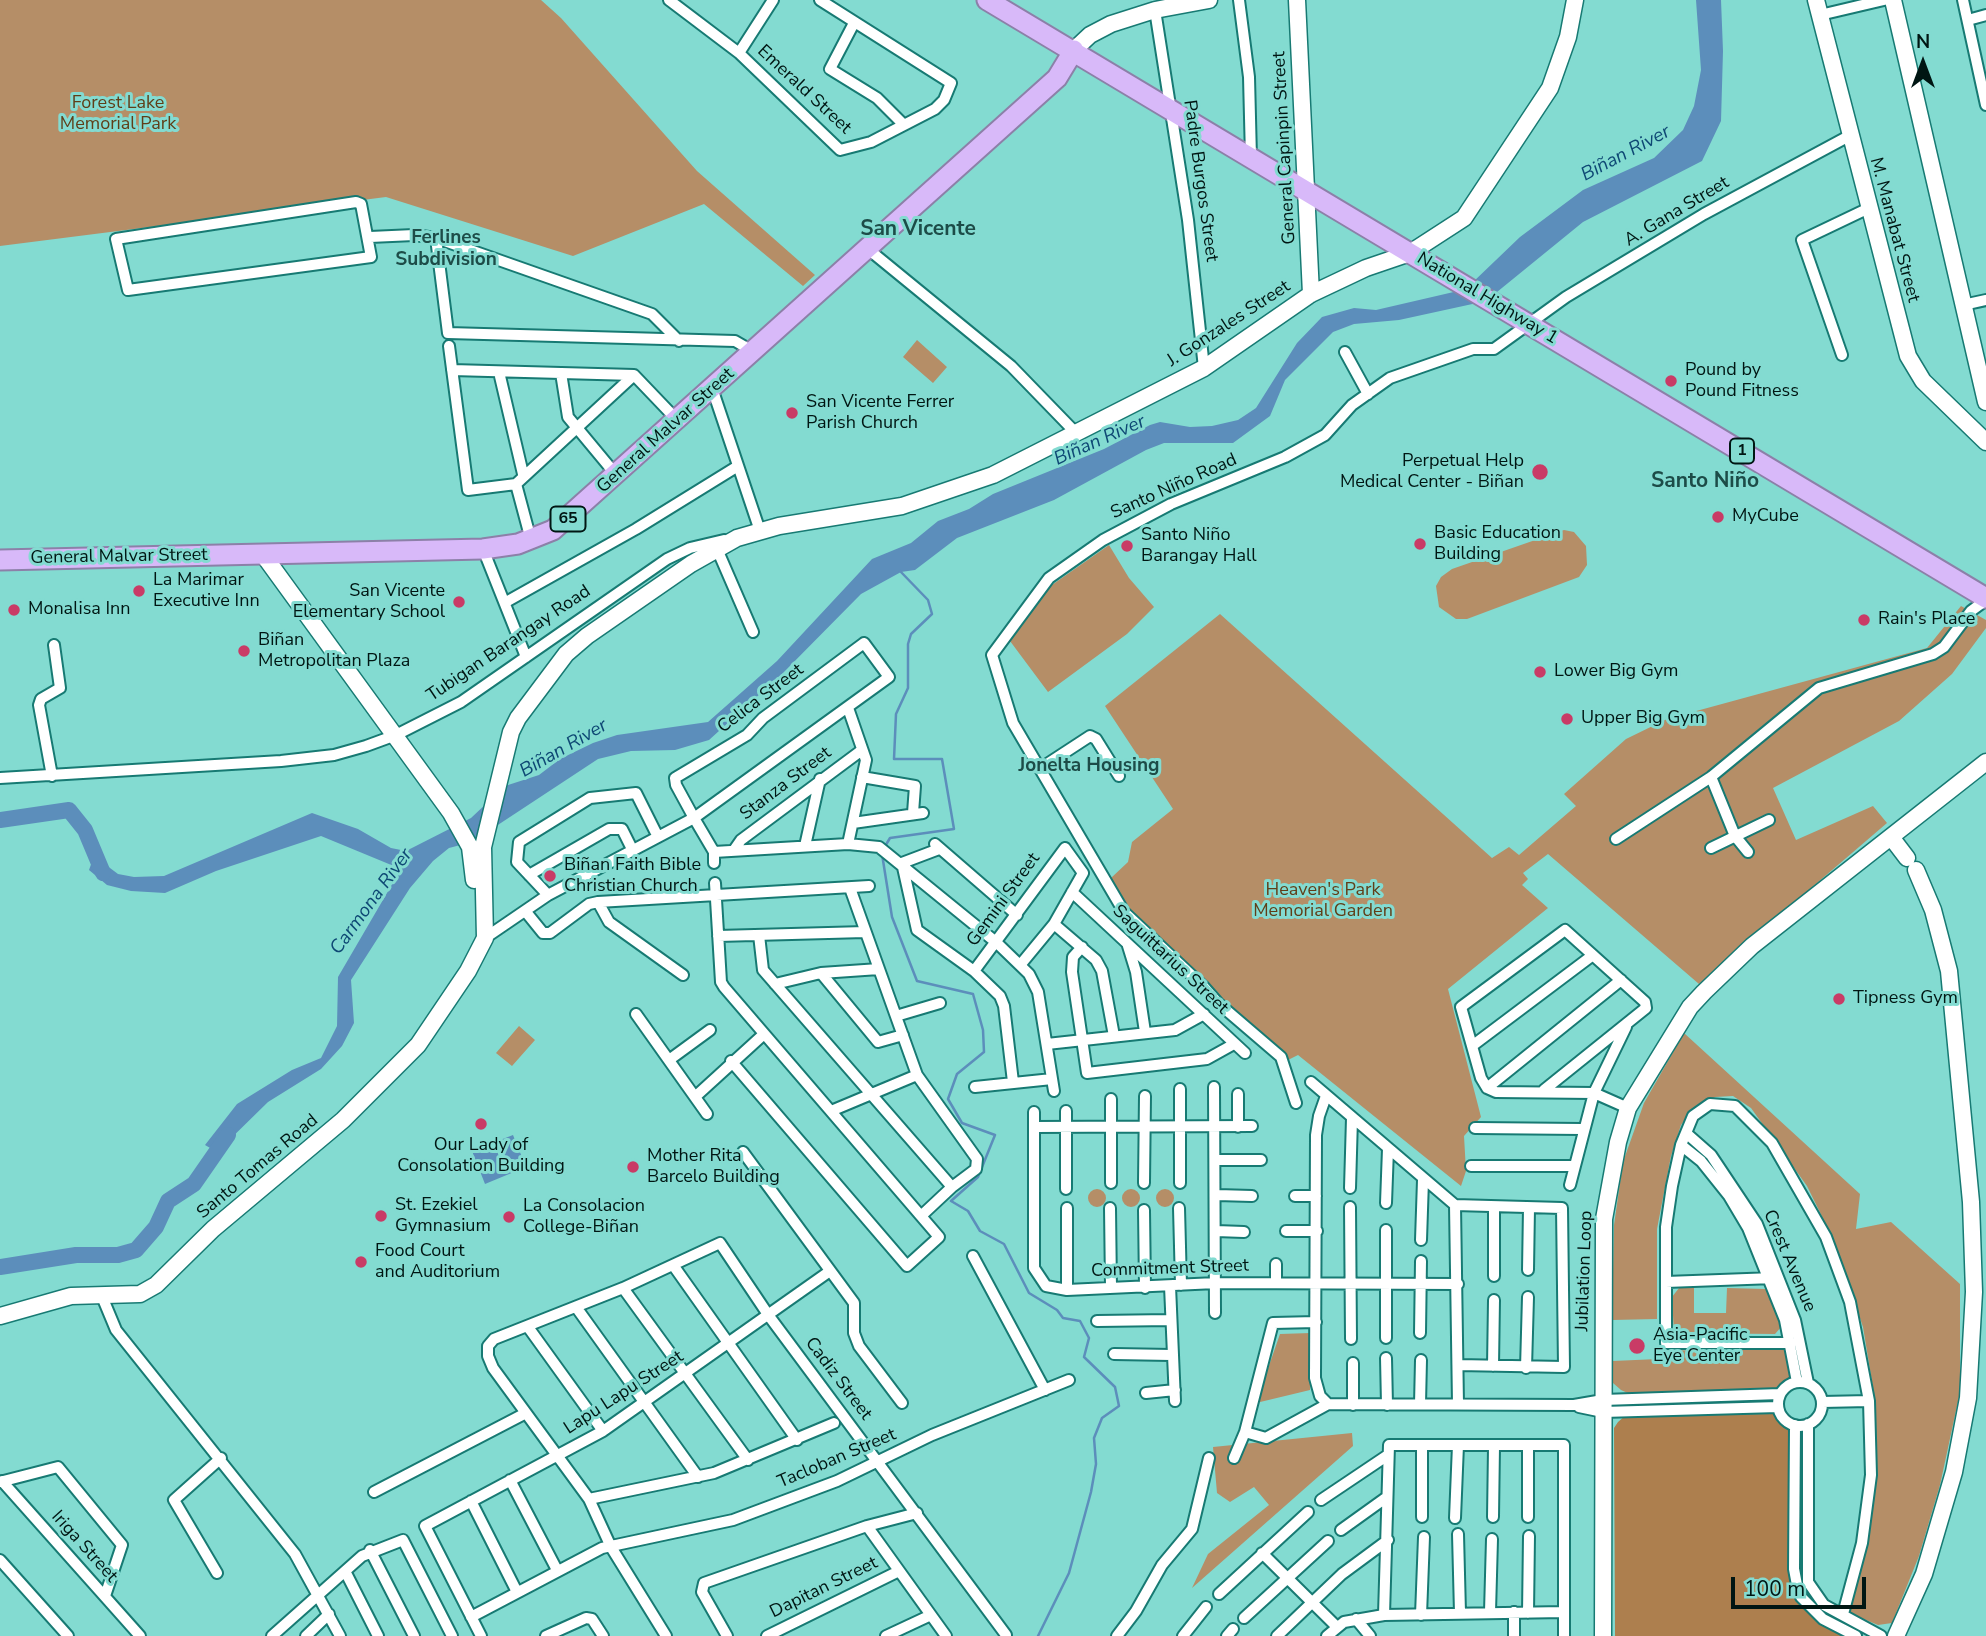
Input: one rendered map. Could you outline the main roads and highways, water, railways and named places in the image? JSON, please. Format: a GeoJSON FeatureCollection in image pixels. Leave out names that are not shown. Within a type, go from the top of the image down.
{"type":"FeatureCollection","features":[{"type":"Feature","properties":{"kind":"highway","name":"National Highway 1"},"geometry":{"type":"LineString","coordinates":[[988,0],[1986,599]]}},
{"type":"Feature","properties":{"kind":"highway","name":"General Malvar Street"},"geometry":{"type":"LineString","coordinates":[[0,560],[483,549],[531,540],[553,530],[617,476],[1057,78],[1074,50]]}},
{"type":"Feature","properties":{"kind":"water"},"geometry":{"type":"Polygon","coordinates":[[[1696,0],[1721,0],[1723,51],[1721,121],[1702,161],[1583,222],[1497,292],[1477,303],[1399,320],[1354,324],[1333,332],[1285,380],[1270,416],[1233,443],[1164,443],[1054,500],[957,538],[915,570],[901,572],[861,594],[781,675],[709,740],[675,750],[631,751],[598,759],[472,842],[449,848],[433,861],[410,888],[351,980],[354,1023],[342,1046],[321,1069],[268,1102],[217,1152],[205,1145],[237,1104],[292,1070],[321,1058],[337,1026],[338,977],[401,869],[321,836],[216,871],[165,893],[131,891],[107,885],[89,870],[94,856],[118,874],[134,877],[164,876],[312,813],[358,829],[391,848],[406,851],[471,818],[505,786],[539,775],[560,759],[593,743],[617,735],[708,722],[777,661],[872,559],[911,543],[938,521],[969,509],[993,494],[1104,449],[1150,425],[1160,422],[1190,427],[1212,426],[1238,420],[1256,408],[1297,343],[1322,317],[1354,308],[1376,310],[1458,291],[1472,283],[1520,237],[1583,190],[1654,158],[1683,130],[1694,106],[1701,70],[1696,0]]]}},
{"type":"Feature","properties":{"kind":"water"},"geometry":{"type":"Polygon","coordinates":[[[513,1135],[526,1167],[485,1184],[472,1151],[513,1135]]]}},
{"type":"Feature","properties":{"kind":"waterway"},"geometry":{"type":"LineString","coordinates":[[884,848],[890,838],[954,829],[942,759],[894,759],[896,714],[908,688],[908,644],[911,634],[932,614],[928,600],[900,571]]}},
{"type":"Feature","properties":{"kind":"waterway"},"geometry":{"type":"LineString","coordinates":[[0,820],[69,810],[85,830],[103,873]]}},
{"type":"Feature","properties":{"kind":"waterway"},"geometry":{"type":"LineString","coordinates":[[882,854],[892,917],[917,981],[973,994],[983,1030],[984,1052],[957,1074],[948,1099],[962,1123],[995,1135],[978,1177],[951,1201],[968,1211],[980,1231],[1004,1244],[1029,1293],[1057,1310],[1063,1318],[1080,1321],[1089,1338],[1084,1357],[1115,1387],[1119,1406],[1102,1418],[1094,1438],[1096,1464],[1091,1492],[1069,1573],[1038,1636]]}},
{"type":"Feature","properties":{"kind":"waterway","name":"Carmona River"},"geometry":{"type":"LineString","coordinates":[[0,1267],[76,1255],[118,1255],[136,1250],[156,1227],[168,1201],[194,1184],[228,1135]]}},
{"type":"Feature","properties":{"kind":"place","name":"Pound by Pound Fitness"},"geometry":{"type":"Point","coordinates":[1671,381]}},
{"type":"Feature","properties":{"kind":"place","name":"San Vicente Ferrer Parish Church"},"geometry":{"type":"Point","coordinates":[792,413]}},
{"type":"Feature","properties":{"kind":"place","name":"Perpetual Help Medical Center - Biñan"},"geometry":{"type":"Point","coordinates":[1540,472]}},
{"type":"Feature","properties":{"kind":"place","name":"MyCube"},"geometry":{"type":"Point","coordinates":[1718,517]}},
{"type":"Feature","properties":{"kind":"place","name":"Basic Education Building"},"geometry":{"type":"Point","coordinates":[1420,544]}},
{"type":"Feature","properties":{"kind":"place","name":"Santo Niño Barangay Hall"},"geometry":{"type":"Point","coordinates":[1127,546]}},
{"type":"Feature","properties":{"kind":"place","name":"La Marimar Executive Inn"},"geometry":{"type":"Point","coordinates":[139,591]}},
{"type":"Feature","properties":{"kind":"place","name":"San Vicente Elementary School"},"geometry":{"type":"Point","coordinates":[459,602]}},
{"type":"Feature","properties":{"kind":"place","name":"Monalisa Inn"},"geometry":{"type":"Point","coordinates":[14,610]}},
{"type":"Feature","properties":{"kind":"place","name":"Rain's Place"},"geometry":{"type":"Point","coordinates":[1864,620]}},
{"type":"Feature","properties":{"kind":"place","name":"Biñan Metropolitan Plaza"},"geometry":{"type":"Point","coordinates":[244,651]}},
{"type":"Feature","properties":{"kind":"place","name":"Lower Big Gym"},"geometry":{"type":"Point","coordinates":[1540,672]}},
{"type":"Feature","properties":{"kind":"place","name":"Upper Big Gym"},"geometry":{"type":"Point","coordinates":[1567,719]}},
{"type":"Feature","properties":{"kind":"place","name":"Biñan Faith Bible Christian Church"},"geometry":{"type":"Point","coordinates":[550,876]}},
{"type":"Feature","properties":{"kind":"place","name":"Tipness Gym"},"geometry":{"type":"Point","coordinates":[1839,999]}},
{"type":"Feature","properties":{"kind":"place","name":"Our Lady of Consolation Building"},"geometry":{"type":"Point","coordinates":[481,1124]}},
{"type":"Feature","properties":{"kind":"place","name":"Mother Rita Barcelo Building"},"geometry":{"type":"Point","coordinates":[633,1167]}},
{"type":"Feature","properties":{"kind":"place","name":"St. Ezekiel Gymnasium"},"geometry":{"type":"Point","coordinates":[381,1216]}},
{"type":"Feature","properties":{"kind":"place","name":"La Consolacion College-Biñan"},"geometry":{"type":"Point","coordinates":[509,1217]}},
{"type":"Feature","properties":{"kind":"place","name":"Food Court and Auditorium"},"geometry":{"type":"Point","coordinates":[361,1262]}},
{"type":"Feature","properties":{"kind":"place","name":"Asia-Pacific Eye Center"},"geometry":{"type":"Point","coordinates":[1637,1346]}},
{"type":"Feature","properties":{"kind":"district","name":"San Vicente"},"geometry":{"type":"Point","coordinates":[918,230]}},
{"type":"Feature","properties":{"kind":"district","name":"Ferlines Subdivision"},"geometry":{"type":"Point","coordinates":[446,249]}},
{"type":"Feature","properties":{"kind":"district","name":"Santo Niño"},"geometry":{"type":"Point","coordinates":[1705,482]}},
{"type":"Feature","properties":{"kind":"district","name":"Jonelta Housing"},"geometry":{"type":"Point","coordinates":[1089,766]}},
{"type":"Feature","properties":{"kind":"park label","name":"Forest Lake Memorial Park"},"geometry":{"type":"Point","coordinates":[118,114]}},
{"type":"Feature","properties":{"kind":"park label","name":"Heaven's Park Memorial Garden"},"geometry":{"type":"Point","coordinates":[1323,901]}},
{"type":"Feature","properties":{"kind":"water label","name":"Biñan River"},"geometry":{"type":"Point","coordinates":[1626,154]}},
{"type":"Feature","properties":{"kind":"water label","name":"Biñan River"},"geometry":{"type":"Point","coordinates":[1100,441]}},
{"type":"Feature","properties":{"kind":"water label","name":"Biñan River"},"geometry":{"type":"Point","coordinates":[564,749]}}]}
